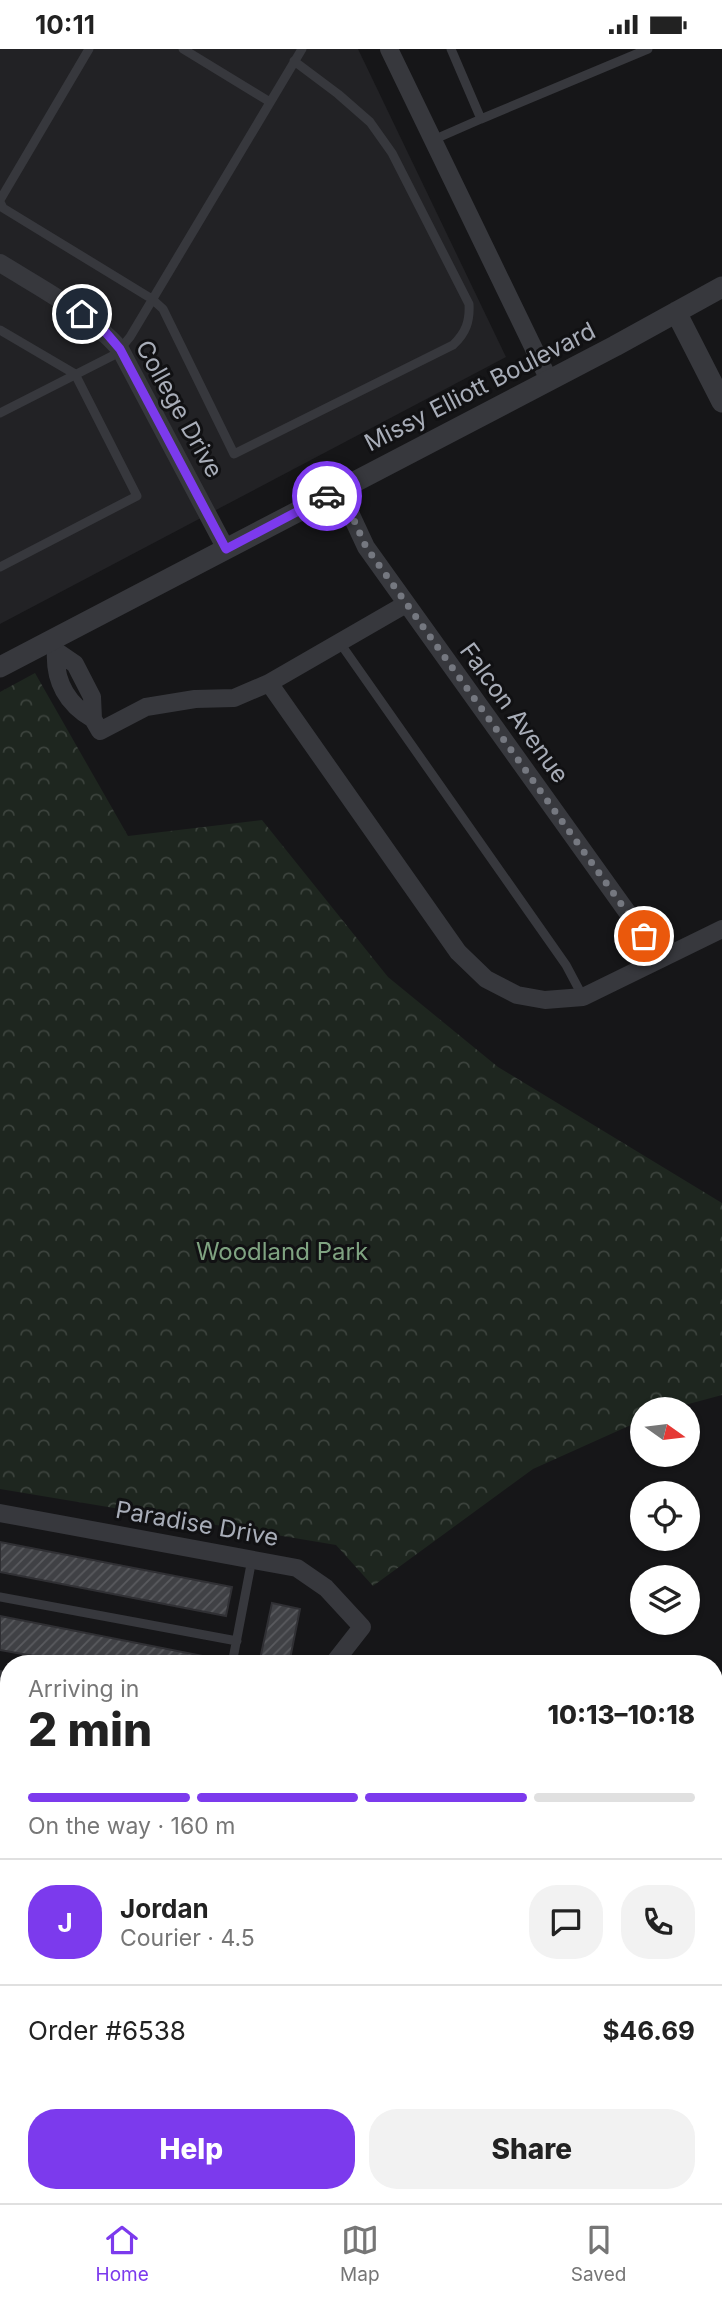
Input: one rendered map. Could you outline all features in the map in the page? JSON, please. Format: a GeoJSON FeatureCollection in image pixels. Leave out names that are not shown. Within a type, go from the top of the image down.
{"type":"FeatureCollection","features":[{"type":"Feature","properties":{"kind":"street"},"geometry":{"type":"LineString","coordinates":[[389,49],[550,380]]}},
{"type":"Feature","properties":{"kind":"street","name":"College Drive"},"geometry":{"type":"LineString","coordinates":[[0,263],[102,328],[120,349],[226,549]]}},
{"type":"Feature","properties":{"kind":"street","name":"Missy Elliott Boulevard"},"geometry":{"type":"LineString","coordinates":[[0,667],[53,646],[226,549],[722,287]]}},
{"type":"Feature","properties":{"kind":"street"},"geometry":{"type":"LineString","coordinates":[[676,312],[722,402]]}},
{"type":"Feature","properties":{"kind":"street","name":"Falcon Avenue"},"geometry":{"type":"LineString","coordinates":[[340,489],[366,547],[660,958]]}},
{"type":"Feature","properties":{"kind":"street"},"geometry":{"type":"LineString","coordinates":[[53,646],[75,664],[92,697],[96,725],[146,707],[195,699],[234,698],[269,683],[406,604]]}},
{"type":"Feature","properties":{"kind":"street"},"geometry":{"type":"LineString","coordinates":[[269,683],[458,952],[486,979],[517,995],[545,1000],[583,997],[722,929]]}},
{"type":"Feature","properties":{"kind":"street","name":"Paradise Drive"},"geometry":{"type":"LineString","coordinates":[[0,1513],[297,1568],[326,1588],[362,1627],[340,1655]]}},
{"type":"Feature","properties":{"kind":"lane"},"geometry":{"type":"LineString","coordinates":[[89,49],[0,201],[3,208],[152,299],[163,309],[234,454],[453,345],[462,337],[470,319],[469,304],[392,153],[370,122],[294,61]]}},
{"type":"Feature","properties":{"kind":"lane"},"geometry":{"type":"LineString","coordinates":[[183,49],[270,102]]}},
{"type":"Feature","properties":{"kind":"lane"},"geometry":{"type":"LineString","coordinates":[[0,413],[116,354],[302,49]]}},
{"type":"Feature","properties":{"kind":"lane"},"geometry":{"type":"LineString","coordinates":[[451,49],[481,119]]}},
{"type":"Feature","properties":{"kind":"lane"},"geometry":{"type":"LineString","coordinates":[[433,140],[648,49]]}},
{"type":"Feature","properties":{"kind":"lane"},"geometry":{"type":"LineString","coordinates":[[0,330],[75,374],[137,496],[0,567]]}},
{"type":"Feature","properties":{"kind":"lane"},"geometry":{"type":"LineString","coordinates":[[340,643],[566,965],[583,997]]}},
{"type":"Feature","properties":{"kind":"lane"},"geometry":{"type":"LineString","coordinates":[[234,1655],[252,1559]]}},
{"type":"Feature","properties":{"kind":"lane"},"geometry":{"type":"LineString","coordinates":[[0,1597],[237,1641]]}},
{"type":"Feature","properties":{"kind":"shaded area"},"geometry":{"type":"Polygon","coordinates":[[[0,49],[358,49],[506,357],[0,624],[0,49]]]}},
{"type":"Feature","properties":{"kind":"green space","name":"Woodland Park"},"geometry":{"type":"Polygon","coordinates":[[[35,673],[128,836],[262,820],[388,977],[498,1067],[722,1203],[722,1395],[700,1401],[700,1397],[630,1397],[630,1425],[533,1469],[373,1586],[336,1545],[0,1489],[0,692],[35,673]]]}},
{"type":"Feature","properties":{"kind":"building"},"geometry":{"type":"Polygon","coordinates":[[[0,1542],[232,1587],[226,1616],[0,1572],[0,1542]]]}},
{"type":"Feature","properties":{"kind":"building"},"geometry":{"type":"Polygon","coordinates":[[[272,1603],[300,1609],[291,1655],[261,1655],[272,1603]]]}},
{"type":"Feature","properties":{"kind":"building"},"geometry":{"type":"Polygon","coordinates":[[[0,1616],[198,1655],[28,1655],[0,1650],[0,1616]]]}},
{"type":"Feature","properties":{"kind":"way so far"},"geometry":{"type":"LineString","coordinates":[[327,496],[340,489],[366,547],[644,936]]}},
{"type":"Feature","properties":{"kind":"route"},"geometry":{"type":"LineString","coordinates":[[82,314],[102,328],[120,349],[226,549],[327,496]]}}]}
